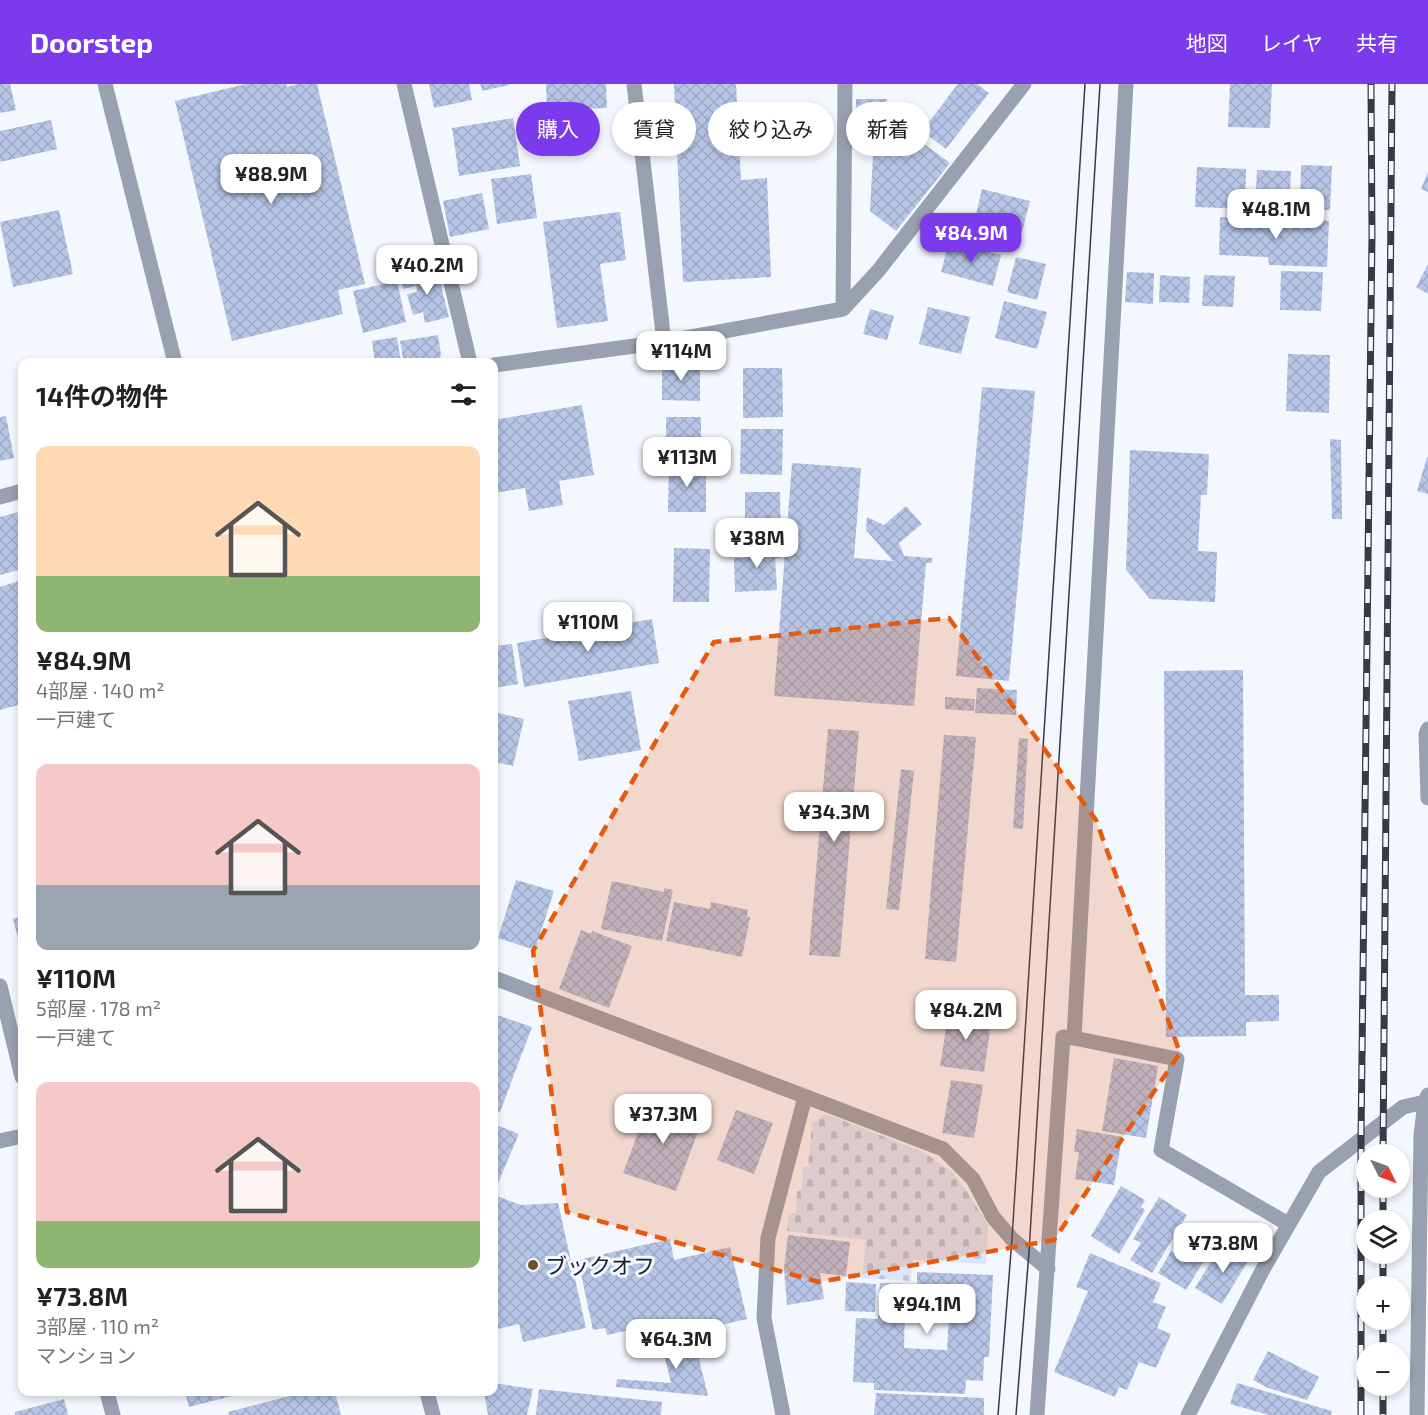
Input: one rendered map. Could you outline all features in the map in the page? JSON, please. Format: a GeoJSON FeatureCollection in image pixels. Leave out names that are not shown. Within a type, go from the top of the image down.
{"type":"FeatureCollection","features":[{"type":"Feature","properties":{"kind":"street"},"geometry":{"type":"LineString","coordinates":[[105,84],[174,358]]}},
{"type":"Feature","properties":{"kind":"street"},"geometry":{"type":"LineString","coordinates":[[404,84],[469,358]]}},
{"type":"Feature","properties":{"kind":"street"},"geometry":{"type":"LineString","coordinates":[[634,84],[664,342]]}},
{"type":"Feature","properties":{"kind":"street"},"geometry":{"type":"LineString","coordinates":[[843,309],[845,84]]}},
{"type":"Feature","properties":{"kind":"street"},"geometry":{"type":"LineString","coordinates":[[498,364],[664,342],[843,309],[878,271],[1024,84]]}},
{"type":"Feature","properties":{"kind":"street"},"geometry":{"type":"LineString","coordinates":[[1074,1038],[1126,84]]}},
{"type":"Feature","properties":{"kind":"street"},"geometry":{"type":"LineString","coordinates":[[0,497],[18,492]]}},
{"type":"Feature","properties":{"kind":"street"},"geometry":{"type":"LineString","coordinates":[[1428,729],[1428,798]]}},
{"type":"Feature","properties":{"kind":"street"},"geometry":{"type":"LineString","coordinates":[[498,980],[943,1149],[973,1179],[993,1217],[1012,1239],[1048,1269]]}},
{"type":"Feature","properties":{"kind":"street"},"geometry":{"type":"LineString","coordinates":[[0,986],[18,1060]]}},
{"type":"Feature","properties":{"kind":"street"},"geometry":{"type":"LineString","coordinates":[[1037,1415],[1063,1037],[1177,1059],[1161,1150],[1288,1224]]}},
{"type":"Feature","properties":{"kind":"street"},"geometry":{"type":"LineString","coordinates":[[783,1415],[764,1318],[768,1238],[805,1097]]}},
{"type":"Feature","properties":{"kind":"street"},"geometry":{"type":"LineString","coordinates":[[1188,1415],[1288,1224],[1319,1172],[1403,1107],[1427,1099],[1421,1135],[1417,1415]]}},
{"type":"Feature","properties":{"kind":"street"},"geometry":{"type":"LineString","coordinates":[[0,1141],[18,1137]]}},
{"type":"Feature","properties":{"kind":"street"},"geometry":{"type":"LineString","coordinates":[[108,1396],[113,1415]]}},
{"type":"Feature","properties":{"kind":"street"},"geometry":{"type":"LineString","coordinates":[[428,1396],[433,1415]]}},
{"type":"Feature","properties":{"kind":"highlighted area"},"geometry":{"type":"Polygon","coordinates":[[[949,618],[1096,820],[1180,1053],[1054,1240],[819,1282],[567,1212],[533,951],[714,642],[949,618]]]}},
{"type":"Feature","properties":{"kind":"green space"},"geometry":{"type":"Polygon","coordinates":[[[826,1114],[923,1152],[952,1172],[988,1225],[986,1264],[913,1260],[911,1281],[862,1278],[866,1240],[787,1231],[789,1213],[796,1213],[797,1191],[802,1190],[803,1167],[808,1167],[812,1123],[826,1114]]]}},
{"type":"Feature","properties":{"kind":"building"},"geometry":{"type":"Polygon","coordinates":[[[0,84],[10,84],[16,110],[0,113],[0,84]]]}},
{"type":"Feature","properties":{"kind":"building"},"geometry":{"type":"Polygon","coordinates":[[[246,84],[286,84],[287,87],[298,84],[317,84],[365,284],[338,290],[343,314],[232,341],[175,101],[246,84]]]}},
{"type":"Feature","properties":{"kind":"building"},"geometry":{"type":"Polygon","coordinates":[[[429,84],[469,84],[472,100],[434,108],[429,84]]]}},
{"type":"Feature","properties":{"kind":"building"},"geometry":{"type":"Polygon","coordinates":[[[480,84],[509,84],[509,85],[482,91],[480,84]]]}},
{"type":"Feature","properties":{"kind":"building"},"geometry":{"type":"Polygon","coordinates":[[[546,84],[606,84],[607,108],[600,108],[600,102],[547,102],[546,84]]]}},
{"type":"Feature","properties":{"kind":"building"},"geometry":{"type":"Polygon","coordinates":[[[674,84],[736,84],[737,102],[708,102],[708,156],[740,156],[741,180],[767,178],[771,277],[683,282],[677,156],[696,156],[696,102],[675,102],[674,84]]]}},
{"type":"Feature","properties":{"kind":"building"},"geometry":{"type":"Polygon","coordinates":[[[958,84],[977,84],[989,93],[946,149],[930,137],[930,121],[958,84]]]}},
{"type":"Feature","properties":{"kind":"building"},"geometry":{"type":"Polygon","coordinates":[[[1230,84],[1272,84],[1270,128],[1228,127],[1230,84]]]}},
{"type":"Feature","properties":{"kind":"building"},"geometry":{"type":"Polygon","coordinates":[[[856,99],[887,99],[887,102],[856,102],[856,99]]]}},
{"type":"Feature","properties":{"kind":"building"},"geometry":{"type":"Polygon","coordinates":[[[513,118],[516,156],[519,156],[520,166],[459,176],[452,128],[513,118]]]}},
{"type":"Feature","properties":{"kind":"building"},"geometry":{"type":"Polygon","coordinates":[[[51,120],[57,149],[0,162],[0,131],[51,120]]]}},
{"type":"Feature","properties":{"kind":"building"},"geometry":{"type":"Polygon","coordinates":[[[930,148],[950,163],[896,231],[870,211],[873,156],[930,156],[930,148]]]}},
{"type":"Feature","properties":{"kind":"building"},"geometry":{"type":"Polygon","coordinates":[[[1301,165],[1332,166],[1330,210],[1300,209],[1301,165]]]}},
{"type":"Feature","properties":{"kind":"building"},"geometry":{"type":"Polygon","coordinates":[[[1197,167],[1246,169],[1245,209],[1195,207],[1197,167]]]}},
{"type":"Feature","properties":{"kind":"building"},"geometry":{"type":"Polygon","coordinates":[[[1257,170],[1291,171],[1289,209],[1255,208],[1257,170]]]}},
{"type":"Feature","properties":{"kind":"building"},"geometry":{"type":"Polygon","coordinates":[[[1428,172],[1428,192],[1421,189],[1428,172]]]}},
{"type":"Feature","properties":{"kind":"building"},"geometry":{"type":"Polygon","coordinates":[[[531,174],[537,218],[497,224],[491,179],[531,174]]]}},
{"type":"Feature","properties":{"kind":"building"},"geometry":{"type":"Polygon","coordinates":[[[982,189],[1030,201],[1020,239],[973,227],[982,189]]]}},
{"type":"Feature","properties":{"kind":"building"},"geometry":{"type":"Polygon","coordinates":[[[482,193],[489,229],[450,237],[443,201],[482,193]]]}},
{"type":"Feature","properties":{"kind":"building"},"geometry":{"type":"Polygon","coordinates":[[[59,210],[73,274],[13,287],[0,222],[59,210]]]}},
{"type":"Feature","properties":{"kind":"building"},"geometry":{"type":"Polygon","coordinates":[[[620,212],[626,260],[600,264],[608,321],[557,328],[543,222],[620,212]]]}},
{"type":"Feature","properties":{"kind":"building"},"geometry":{"type":"Polygon","coordinates":[[[1220,217],[1329,221],[1327,267],[1269,265],[1268,257],[1219,255],[1220,217]]]}},
{"type":"Feature","properties":{"kind":"building"},"geometry":{"type":"Polygon","coordinates":[[[949,242],[1001,255],[993,286],[941,272],[949,242]]]}},
{"type":"Feature","properties":{"kind":"building"},"geometry":{"type":"Polygon","coordinates":[[[1016,257],[1046,264],[1037,300],[1007,292],[1016,257]]]}},
{"type":"Feature","properties":{"kind":"building"},"geometry":{"type":"Polygon","coordinates":[[[1428,264],[1428,294],[1416,287],[1428,264]]]}},
{"type":"Feature","properties":{"kind":"building"},"geometry":{"type":"Polygon","coordinates":[[[437,270],[449,317],[425,323],[423,312],[413,315],[407,294],[417,292],[416,286],[403,289],[401,279],[437,270]]]}},
{"type":"Feature","properties":{"kind":"building"},"geometry":{"type":"Polygon","coordinates":[[[1281,271],[1323,272],[1321,311],[1280,310],[1281,271]]]}},
{"type":"Feature","properties":{"kind":"building"},"geometry":{"type":"Polygon","coordinates":[[[1127,272],[1154,273],[1153,304],[1125,302],[1127,272]]]}},
{"type":"Feature","properties":{"kind":"building"},"geometry":{"type":"Polygon","coordinates":[[[1160,275],[1190,277],[1189,303],[1159,302],[1160,275]]]}},
{"type":"Feature","properties":{"kind":"building"},"geometry":{"type":"Polygon","coordinates":[[[1204,275],[1235,276],[1233,307],[1202,306],[1204,275]]]}},
{"type":"Feature","properties":{"kind":"building"},"geometry":{"type":"Polygon","coordinates":[[[397,281],[406,322],[363,333],[353,291],[397,281]]]}},
{"type":"Feature","properties":{"kind":"building"},"geometry":{"type":"Polygon","coordinates":[[[1004,301],[1047,312],[1037,349],[995,338],[1004,301]]]}},
{"type":"Feature","properties":{"kind":"building"},"geometry":{"type":"Polygon","coordinates":[[[928,307],[970,317],[961,354],[919,344],[928,307]]]}},
{"type":"Feature","properties":{"kind":"building"},"geometry":{"type":"Polygon","coordinates":[[[870,309],[894,316],[887,340],[863,334],[870,309]]]}},
{"type":"Feature","properties":{"kind":"building"},"geometry":{"type":"Polygon","coordinates":[[[438,335],[441,355],[440,358],[403,358],[400,341],[438,335]]]}},
{"type":"Feature","properties":{"kind":"building"},"geometry":{"type":"Polygon","coordinates":[[[397,337],[400,358],[374,358],[372,341],[397,337]]]}},
{"type":"Feature","properties":{"kind":"building"},"geometry":{"type":"Polygon","coordinates":[[[1288,354],[1330,355],[1329,413],[1286,411],[1288,354]]]}},
{"type":"Feature","properties":{"kind":"building"},"geometry":{"type":"Polygon","coordinates":[[[662,363],[700,363],[700,401],[662,400],[662,363]]]}},
{"type":"Feature","properties":{"kind":"building"},"geometry":{"type":"Polygon","coordinates":[[[743,368],[782,368],[783,417],[743,418],[743,368]]]}},
{"type":"Feature","properties":{"kind":"building"},"geometry":{"type":"Polygon","coordinates":[[[982,387],[1035,391],[1009,681],[956,676],[982,387]]]}},
{"type":"Feature","properties":{"kind":"building"},"geometry":{"type":"Polygon","coordinates":[[[582,405],[594,475],[559,481],[563,505],[529,511],[525,488],[498,492],[498,419],[582,405]]]}},
{"type":"Feature","properties":{"kind":"building"},"geometry":{"type":"Polygon","coordinates":[[[6,416],[14,458],[0,461],[0,417],[6,416]]]}},
{"type":"Feature","properties":{"kind":"building"},"geometry":{"type":"Polygon","coordinates":[[[666,417],[701,417],[701,456],[666,456],[666,417]]]}},
{"type":"Feature","properties":{"kind":"building"},"geometry":{"type":"Polygon","coordinates":[[[741,429],[783,429],[782,475],[740,474],[741,429]]]}},
{"type":"Feature","properties":{"kind":"building"},"geometry":{"type":"Polygon","coordinates":[[[1330,439],[1341,440],[1342,519],[1332,519],[1330,439]]]}},
{"type":"Feature","properties":{"kind":"building"},"geometry":{"type":"Polygon","coordinates":[[[1130,450],[1209,454],[1207,495],[1201,495],[1198,551],[1217,552],[1215,602],[1150,599],[1126,570],[1130,450]]]}},
{"type":"Feature","properties":{"kind":"building"},"geometry":{"type":"Polygon","coordinates":[[[1428,457],[1428,494],[1417,491],[1428,457]]]}},
{"type":"Feature","properties":{"kind":"building"},"geometry":{"type":"Polygon","coordinates":[[[669,463],[706,464],[706,512],[668,512],[669,463]]]}},
{"type":"Feature","properties":{"kind":"building"},"geometry":{"type":"Polygon","coordinates":[[[792,463],[861,468],[854,558],[893,561],[866,530],[867,517],[884,525],[906,506],[922,524],[899,543],[904,556],[932,558],[932,563],[926,563],[914,706],[774,696],[792,463]]]}},
{"type":"Feature","properties":{"kind":"building"},"geometry":{"type":"Polygon","coordinates":[[[745,492],[780,492],[781,542],[745,543],[745,492]]]}},
{"type":"Feature","properties":{"kind":"building"},"geometry":{"type":"Polygon","coordinates":[[[18,512],[18,570],[0,575],[0,517],[18,512]]]}},
{"type":"Feature","properties":{"kind":"building"},"geometry":{"type":"Polygon","coordinates":[[[779,545],[780,558],[775,558],[777,590],[735,592],[734,558],[745,558],[745,547],[779,545]]]}},
{"type":"Feature","properties":{"kind":"building"},"geometry":{"type":"Polygon","coordinates":[[[674,548],[710,549],[709,602],[673,602],[674,548]]]}},
{"type":"Feature","properties":{"kind":"building"},"geometry":{"type":"Polygon","coordinates":[[[18,581],[18,705],[0,710],[0,587],[18,581]]]}},
{"type":"Feature","properties":{"kind":"building"},"geometry":{"type":"Polygon","coordinates":[[[652,619],[659,663],[524,687],[517,643],[652,619]]]}},
{"type":"Feature","properties":{"kind":"building"},"geometry":{"type":"Polygon","coordinates":[[[512,644],[518,684],[498,687],[498,646],[512,644]]]}},
{"type":"Feature","properties":{"kind":"building"},"geometry":{"type":"Polygon","coordinates":[[[1243,670],[1245,995],[1279,995],[1279,1021],[1246,1022],[1246,1036],[1166,1037],[1164,671],[1243,670]]]}},
{"type":"Feature","properties":{"kind":"building"},"geometry":{"type":"Polygon","coordinates":[[[977,688],[1017,690],[1016,715],[975,713],[977,688]]]}},
{"type":"Feature","properties":{"kind":"building"},"geometry":{"type":"Polygon","coordinates":[[[631,691],[641,750],[579,761],[568,701],[631,691]]]}},
{"type":"Feature","properties":{"kind":"building"},"geometry":{"type":"Polygon","coordinates":[[[945,697],[975,699],[974,711],[945,709],[945,697]]]}},
{"type":"Feature","properties":{"kind":"building"},"geometry":{"type":"Polygon","coordinates":[[[498,713],[524,719],[513,766],[498,763],[498,713]]]}},
{"type":"Feature","properties":{"kind":"building"},"geometry":{"type":"Polygon","coordinates":[[[828,729],[859,731],[840,957],[809,955],[828,729]]]}},
{"type":"Feature","properties":{"kind":"building"},"geometry":{"type":"Polygon","coordinates":[[[944,735],[976,737],[956,962],[925,959],[944,735]]]}},
{"type":"Feature","properties":{"kind":"building"},"geometry":{"type":"Polygon","coordinates":[[[1019,738],[1028,739],[1023,829],[1013,828],[1019,738]]]}},
{"type":"Feature","properties":{"kind":"building"},"geometry":{"type":"Polygon","coordinates":[[[901,769],[914,771],[899,910],[886,909],[901,769]]]}},
{"type":"Feature","properties":{"kind":"building"},"geometry":{"type":"Polygon","coordinates":[[[516,880],[554,891],[535,950],[498,938],[516,880]]]}},
{"type":"Feature","properties":{"kind":"building"},"geometry":{"type":"Polygon","coordinates":[[[612,881],[664,892],[664,888],[673,890],[662,941],[601,929],[612,881]]]}},
{"type":"Feature","properties":{"kind":"building"},"geometry":{"type":"Polygon","coordinates":[[[674,902],[710,909],[711,902],[748,910],[747,917],[750,917],[742,957],[666,941],[674,902]]]}},
{"type":"Feature","properties":{"kind":"building"},"geometry":{"type":"Polygon","coordinates":[[[18,917],[18,938],[13,919],[18,917]]]}},
{"type":"Feature","properties":{"kind":"building"},"geometry":{"type":"Polygon","coordinates":[[[581,930],[591,934],[592,931],[632,946],[609,1008],[559,989],[581,930]]]}},
{"type":"Feature","properties":{"kind":"building"},"geometry":{"type":"Polygon","coordinates":[[[949,1010],[992,1016],[984,1072],[940,1066],[949,1010]]]}},
{"type":"Feature","properties":{"kind":"building"},"geometry":{"type":"Polygon","coordinates":[[[498,1015],[532,1027],[500,1112],[498,1111],[498,1015]]]}},
{"type":"Feature","properties":{"kind":"building"},"geometry":{"type":"Polygon","coordinates":[[[1114,1058],[1158,1066],[1146,1138],[1102,1131],[1114,1058]]]}},
{"type":"Feature","properties":{"kind":"building"},"geometry":{"type":"Polygon","coordinates":[[[951,1080],[983,1085],[974,1138],[942,1133],[951,1080]]]}},
{"type":"Feature","properties":{"kind":"building"},"geometry":{"type":"Polygon","coordinates":[[[651,1098],[703,1118],[676,1191],[623,1173],[651,1098]]]}},
{"type":"Feature","properties":{"kind":"building"},"geometry":{"type":"Polygon","coordinates":[[[736,1110],[773,1123],[754,1174],[717,1160],[736,1110]]]}},
{"type":"Feature","properties":{"kind":"building"},"geometry":{"type":"Polygon","coordinates":[[[498,1126],[519,1134],[498,1183],[498,1126]]]}},
{"type":"Feature","properties":{"kind":"building"},"geometry":{"type":"Polygon","coordinates":[[[1077,1129],[1122,1137],[1114,1185],[1075,1179],[1079,1152],[1074,1152],[1077,1129]]]}},
{"type":"Feature","properties":{"kind":"building"},"geometry":{"type":"Polygon","coordinates":[[[1121,1186],[1145,1200],[1141,1207],[1145,1210],[1119,1254],[1091,1236],[1121,1186]]]}},
{"type":"Feature","properties":{"kind":"building","name":"ブックオフ"},"geometry":{"type":"Polygon","coordinates":[[[498,1196],[521,1205],[558,1203],[586,1328],[523,1342],[519,1324],[498,1329],[498,1196]]]}},
{"type":"Feature","properties":{"kind":"building"},"geometry":{"type":"Polygon","coordinates":[[[1159,1197],[1187,1215],[1152,1273],[1130,1260],[1141,1243],[1133,1239],[1159,1197]]]}},
{"type":"Feature","properties":{"kind":"building"},"geometry":{"type":"Polygon","coordinates":[[[1194,1223],[1218,1238],[1186,1290],[1158,1273],[1171,1251],[1175,1254],[1194,1223]]]}},
{"type":"Feature","properties":{"kind":"building"},"geometry":{"type":"Polygon","coordinates":[[[788,1235],[850,1242],[846,1276],[820,1273],[824,1299],[787,1305],[784,1269],[788,1235]]]}},
{"type":"Feature","properties":{"kind":"building"},"geometry":{"type":"Polygon","coordinates":[[[670,1239],[674,1260],[730,1247],[747,1319],[652,1341],[648,1326],[607,1335],[605,1328],[593,1330],[578,1260],[670,1239]]]}},
{"type":"Feature","properties":{"kind":"building"},"geometry":{"type":"Polygon","coordinates":[[[1230,1243],[1251,1256],[1222,1304],[1195,1288],[1212,1260],[1218,1264],[1230,1243]]]}},
{"type":"Feature","properties":{"kind":"building"},"geometry":{"type":"Polygon","coordinates":[[[1090,1253],[1161,1283],[1153,1302],[1166,1307],[1157,1328],[1171,1334],[1156,1368],[1139,1362],[1127,1390],[1119,1387],[1115,1397],[1054,1372],[1088,1291],[1076,1287],[1090,1253]]]}},
{"type":"Feature","properties":{"kind":"building"},"geometry":{"type":"Polygon","coordinates":[[[917,1272],[993,1275],[989,1357],[984,1357],[983,1381],[966,1380],[965,1394],[874,1390],[874,1383],[853,1382],[856,1318],[878,1319],[880,1283],[917,1284],[917,1272]],[[905,1310],[904,1348],[947,1350],[949,1315],[916,1314],[916,1310],[905,1310]]]}},
{"type":"Feature","properties":{"kind":"building"},"geometry":{"type":"Polygon","coordinates":[[[846,1282],[876,1284],[875,1312],[845,1311],[846,1282]]]}},
{"type":"Feature","properties":{"kind":"building"},"geometry":{"type":"Polygon","coordinates":[[[693,1334],[708,1396],[616,1387],[617,1379],[671,1383],[661,1342],[693,1334]]]}},
{"type":"Feature","properties":{"kind":"building"},"geometry":{"type":"Polygon","coordinates":[[[1268,1351],[1319,1377],[1307,1400],[1268,1388],[1253,1380],[1268,1351]]]}},
{"type":"Feature","properties":{"kind":"building"},"geometry":{"type":"Polygon","coordinates":[[[1237,1383],[1332,1411],[1331,1415],[1269,1415],[1230,1404],[1237,1383]]]}},
{"type":"Feature","properties":{"kind":"building"},"geometry":{"type":"Polygon","coordinates":[[[498,1384],[533,1389],[527,1415],[488,1415],[485,1396],[498,1396],[498,1384]]]}},
{"type":"Feature","properties":{"kind":"building"},"geometry":{"type":"Polygon","coordinates":[[[539,1389],[662,1402],[661,1415],[536,1415],[539,1389]]]}},
{"type":"Feature","properties":{"kind":"building"},"geometry":{"type":"Polygon","coordinates":[[[876,1393],[984,1398],[984,1415],[874,1415],[876,1393]]]}},
{"type":"Feature","properties":{"kind":"building"},"geometry":{"type":"Polygon","coordinates":[[[186,1396],[232,1396],[189,1407],[186,1396]]]}},
{"type":"Feature","properties":{"kind":"building"},"geometry":{"type":"Polygon","coordinates":[[[290,1396],[336,1396],[341,1415],[229,1415],[228,1412],[290,1396]]]}},
{"type":"Feature","properties":{"kind":"building"},"geometry":{"type":"Polygon","coordinates":[[[64,1399],[68,1415],[15,1415],[15,1412],[64,1399]]]}},
{"type":"Feature","properties":{"kind":"tram line"},"geometry":{"type":"LineString","coordinates":[[998,1415],[1012,1239],[1085,84]]}},
{"type":"Feature","properties":{"kind":"tram line"},"geometry":{"type":"LineString","coordinates":[[1016,1415],[1029,1252],[1100,84]]}},
{"type":"Feature","properties":{"kind":"railway"},"geometry":{"type":"LineString","coordinates":[[1361,1415],[1361,1138],[1372,234],[1371,84]]}},
{"type":"Feature","properties":{"kind":"railway"},"geometry":{"type":"LineString","coordinates":[[1383,1144],[1392,84]]}},
{"type":"Feature","properties":{"kind":"railway"},"geometry":{"type":"LineString","coordinates":[[1383,1198],[1383,1210]]}},
{"type":"Feature","properties":{"kind":"railway"},"geometry":{"type":"LineString","coordinates":[[1383,1264],[1383,1276]]}},
{"type":"Feature","properties":{"kind":"railway"},"geometry":{"type":"LineString","coordinates":[[1383,1330],[1383,1342]]}},
{"type":"Feature","properties":{"kind":"railway"},"geometry":{"type":"LineString","coordinates":[[1383,1396],[1383,1415]]}},
{"type":"Feature","properties":{"kind":"place","name":"ブックオフ"},"geometry":{"type":"Point","coordinates":[533,1265]}}]}
